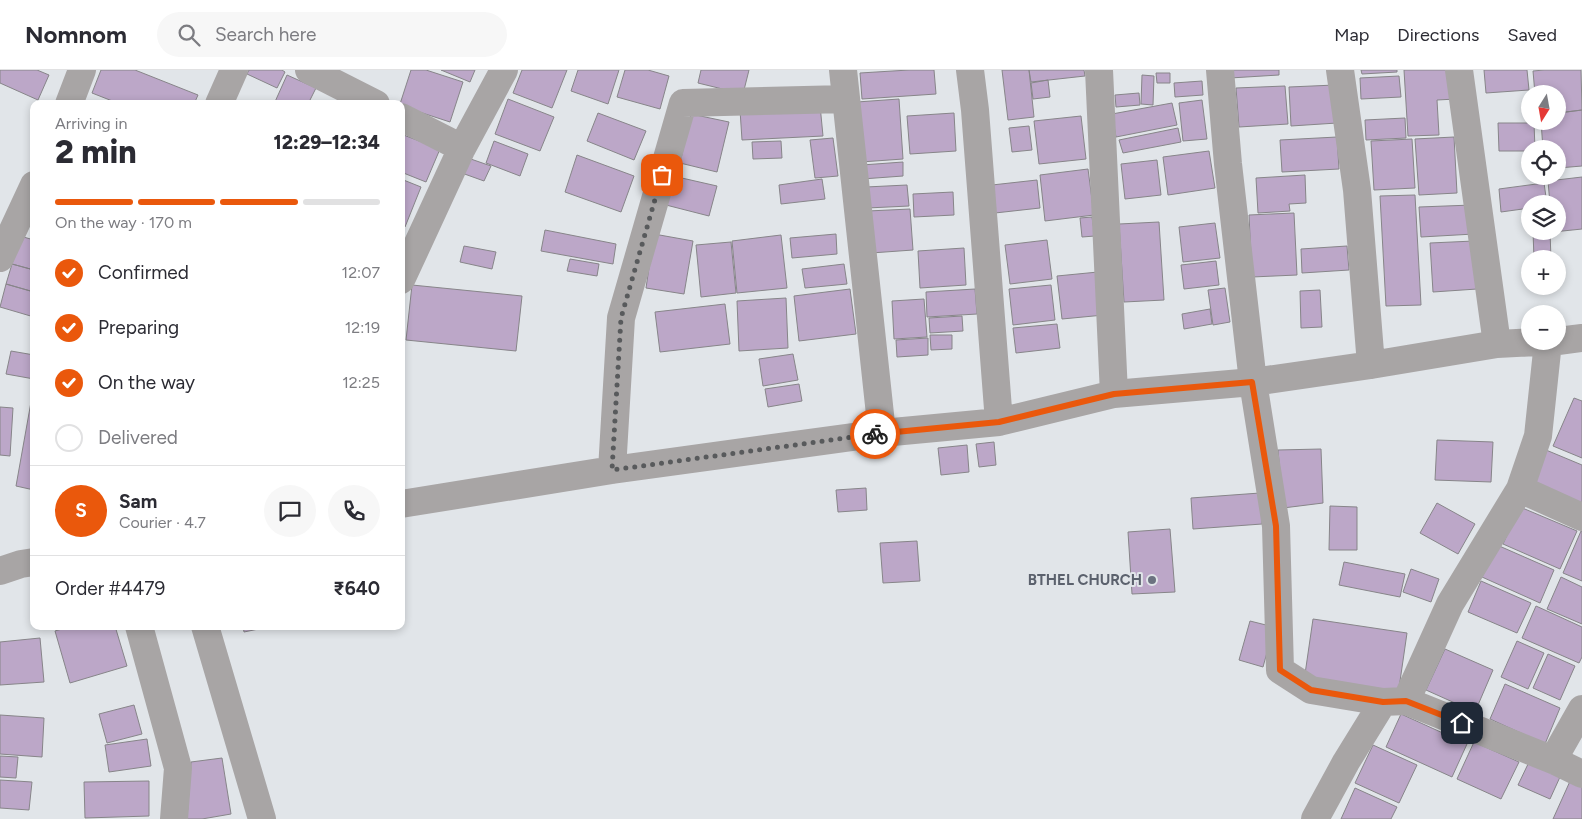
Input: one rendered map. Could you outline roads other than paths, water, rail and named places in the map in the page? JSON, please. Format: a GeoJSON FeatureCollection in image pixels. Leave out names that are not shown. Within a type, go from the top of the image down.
{"type":"FeatureCollection","features":[{"type":"Feature","properties":{"kind":"street"},"geometry":{"type":"LineString","coordinates":[[71,100],[82,70]]}},
{"type":"Feature","properties":{"kind":"street"},"geometry":{"type":"LineString","coordinates":[[221,100],[234,70]]}},
{"type":"Feature","properties":{"kind":"street"},"geometry":{"type":"LineString","coordinates":[[309,70],[368,100]]}},
{"type":"Feature","properties":{"kind":"street"},"geometry":{"type":"LineString","coordinates":[[405,271],[462,148],[504,70]]}},
{"type":"Feature","properties":{"kind":"street"},"geometry":{"type":"LineString","coordinates":[[843,70],[882,433]]}},
{"type":"Feature","properties":{"kind":"street"},"geometry":{"type":"LineString","coordinates":[[970,70],[975,110],[999,422]]}},
{"type":"Feature","properties":{"kind":"street"},"geometry":{"type":"LineString","coordinates":[[1099,70],[1114,394]]}},
{"type":"Feature","properties":{"kind":"street"},"geometry":{"type":"LineString","coordinates":[[1220,70],[1228,164],[1252,382],[1276,526],[1280,670],[1311,690],[1394,702],[1553,760],[1582,774]]}},
{"type":"Feature","properties":{"kind":"street"},"geometry":{"type":"LineString","coordinates":[[1340,70],[1356,190],[1371,365]]}},
{"type":"Feature","properties":{"kind":"street"},"geometry":{"type":"LineString","coordinates":[[1458,70],[1497,344]]}},
{"type":"Feature","properties":{"kind":"street"},"geometry":{"type":"LineString","coordinates":[[612,470],[621,318],[683,103],[846,99]]}},
{"type":"Feature","properties":{"kind":"street"},"geometry":{"type":"LineString","coordinates":[[405,119],[462,148]]}},
{"type":"Feature","properties":{"kind":"street"},"geometry":{"type":"LineString","coordinates":[[0,238],[30,186]]}},
{"type":"Feature","properties":{"kind":"street"},"geometry":{"type":"LineString","coordinates":[[0,258],[30,194]]}},
{"type":"Feature","properties":{"kind":"street"},"geometry":{"type":"LineString","coordinates":[[1566,340],[1582,338]]}},
{"type":"Feature","properties":{"kind":"street"},"geometry":{"type":"LineString","coordinates":[[405,503],[612,470],[882,433],[999,422],[1114,394],[1252,382],[1497,344],[1521,343]]}},
{"type":"Feature","properties":{"kind":"street"},"geometry":{"type":"LineString","coordinates":[[1315,819],[1346,762],[1394,702],[1450,604],[1520,489],[1538,436],[1553,350]]}},
{"type":"Feature","properties":{"kind":"street"},"geometry":{"type":"LineString","coordinates":[[1520,489],[1582,517]]}},
{"type":"Feature","properties":{"kind":"street"},"geometry":{"type":"LineString","coordinates":[[0,571],[30,563]]}},
{"type":"Feature","properties":{"kind":"street"},"geometry":{"type":"LineString","coordinates":[[141,630],[178,768],[174,819]]}},
{"type":"Feature","properties":{"kind":"street"},"geometry":{"type":"LineString","coordinates":[[206,630],[262,819]]}},
{"type":"Feature","properties":{"kind":"street"},"geometry":{"type":"LineString","coordinates":[[1553,760],[1582,709]]}},
{"type":"Feature","properties":{"kind":"place","name":"BTHEL CHURCH"},"geometry":{"type":"Point","coordinates":[1152,580]}}]}
